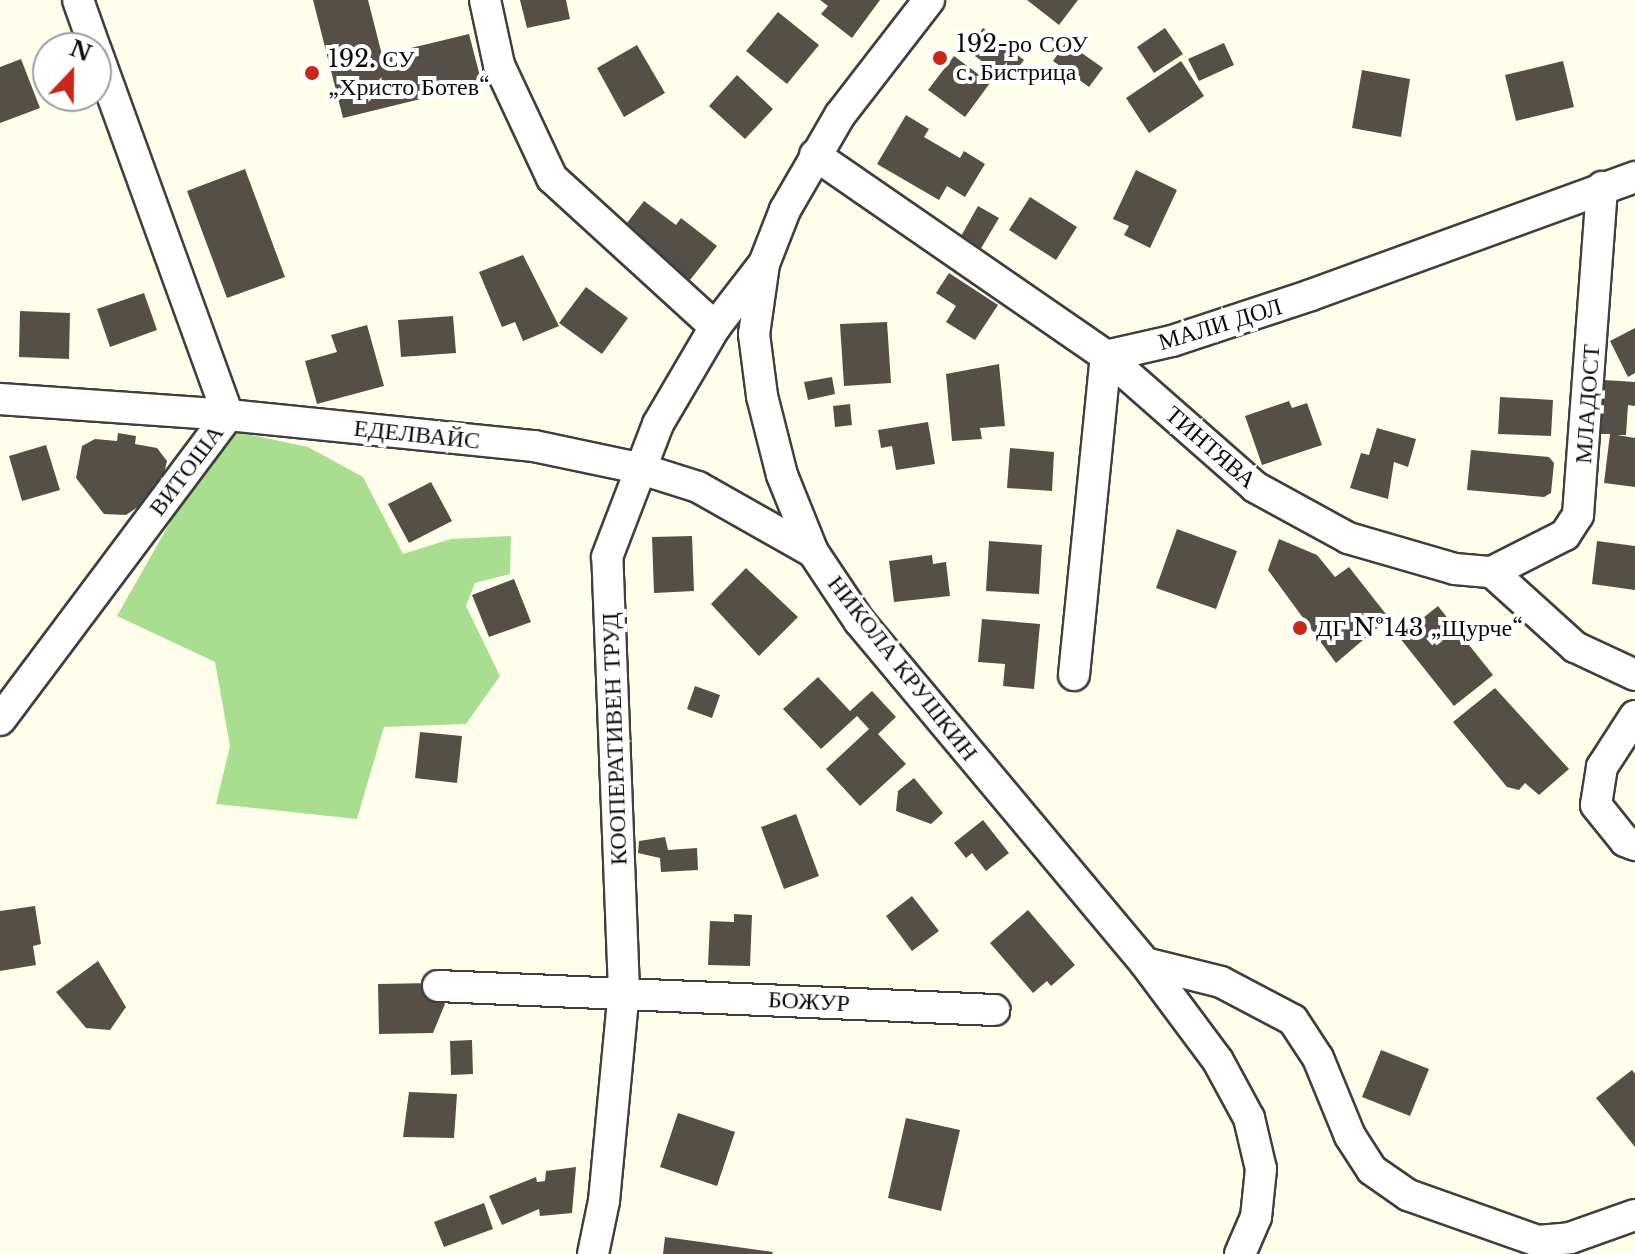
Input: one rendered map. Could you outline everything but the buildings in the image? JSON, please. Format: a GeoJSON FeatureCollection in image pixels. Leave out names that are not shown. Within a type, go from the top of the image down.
{"type":"FeatureCollection","features":[{"type":"Feature","properties":{"kind":"street","name":"ВИТОША"},"geometry":{"type":"LineString","coordinates":[[78,0],[90,32]]}},
{"type":"Feature","properties":{"kind":"street"},"geometry":{"type":"LineString","coordinates":[[485,0],[499,65],[552,178],[715,327]]}},
{"type":"Feature","properties":{"kind":"street","name":"НИКОЛА КРУШКИН"},"geometry":{"type":"LineString","coordinates":[[929,0],[815,155],[764,264],[754,334],[762,396],[782,475],[813,552],[859,621],[1145,963],[1218,1061],[1249,1118],[1261,1169],[1256,1217],[1240,1254]]}},
{"type":"Feature","properties":{"kind":"street","name":"ВИТОША"},"geometry":{"type":"LineString","coordinates":[[0,720],[228,415],[112,93]]}},
{"type":"Feature","properties":{"kind":"street","name":"ТИНТЯВА"},"geometry":{"type":"LineString","coordinates":[[815,155],[1106,356],[1268,494],[1348,538],[1455,569],[1492,572]]}},
{"type":"Feature","properties":{"kind":"street","name":"МАЛИ ДОЛ"},"geometry":{"type":"LineString","coordinates":[[1106,356],[1172,341],[1311,295],[1635,177]]}},
{"type":"Feature","properties":{"kind":"street","name":"МЛАДОСТ"},"geometry":{"type":"LineString","coordinates":[[1492,572],[1565,535],[1578,515],[1602,187]]}},
{"type":"Feature","properties":{"kind":"street","name":"КООПЕРАТИВЕН ТРУД"},"geometry":{"type":"LineString","coordinates":[[593,1254],[604,1201],[624,991],[607,557],[638,468],[715,327],[764,264]]}},
{"type":"Feature","properties":{"kind":"street"},"geometry":{"type":"LineString","coordinates":[[1074,675],[1106,356]]}},
{"type":"Feature","properties":{"kind":"street","name":"ЕДЕЛВАЙС"},"geometry":{"type":"LineString","coordinates":[[0,399],[228,415],[534,446],[638,468],[698,487],[813,552]]}},
{"type":"Feature","properties":{"kind":"street"},"geometry":{"type":"LineString","coordinates":[[1492,572],[1575,647],[1635,675]]}},
{"type":"Feature","properties":{"kind":"street"},"geometry":{"type":"LineString","coordinates":[[1635,716],[1602,767],[1596,805],[1625,841],[1635,845]]}},
{"type":"Feature","properties":{"kind":"street"},"geometry":{"type":"LineString","coordinates":[[1145,963],[1221,982],[1293,1020],[1318,1058],[1350,1136],[1372,1170],[1408,1195],[1538,1241],[1570,1238],[1635,1215]]}},
{"type":"Feature","properties":{"kind":"street","name":"БОЖУР"},"geometry":{"type":"LineString","coordinates":[[438,986],[624,991],[994,1010]]}},
{"type":"Feature","properties":{"kind":"green space"},"geometry":{"type":"Polygon","coordinates":[[[223,429],[308,447],[363,477],[403,554],[451,539],[511,536],[510,574],[475,583],[466,606],[500,676],[466,724],[384,727],[357,819],[216,804],[230,746],[215,662],[117,616],[223,429]]]}},
{"type":"Feature","properties":{"kind":"place","name":"192-ро СОУ с. Бистрица"},"geometry":{"type":"Point","coordinates":[940,58]}},
{"type":"Feature","properties":{"kind":"place","name":"192. СУ „Христо Ботев“"},"geometry":{"type":"Point","coordinates":[312,73]}},
{"type":"Feature","properties":{"kind":"place","name":"ДГ №143 „Щурче“"},"geometry":{"type":"Point","coordinates":[1300,628]}}]}
